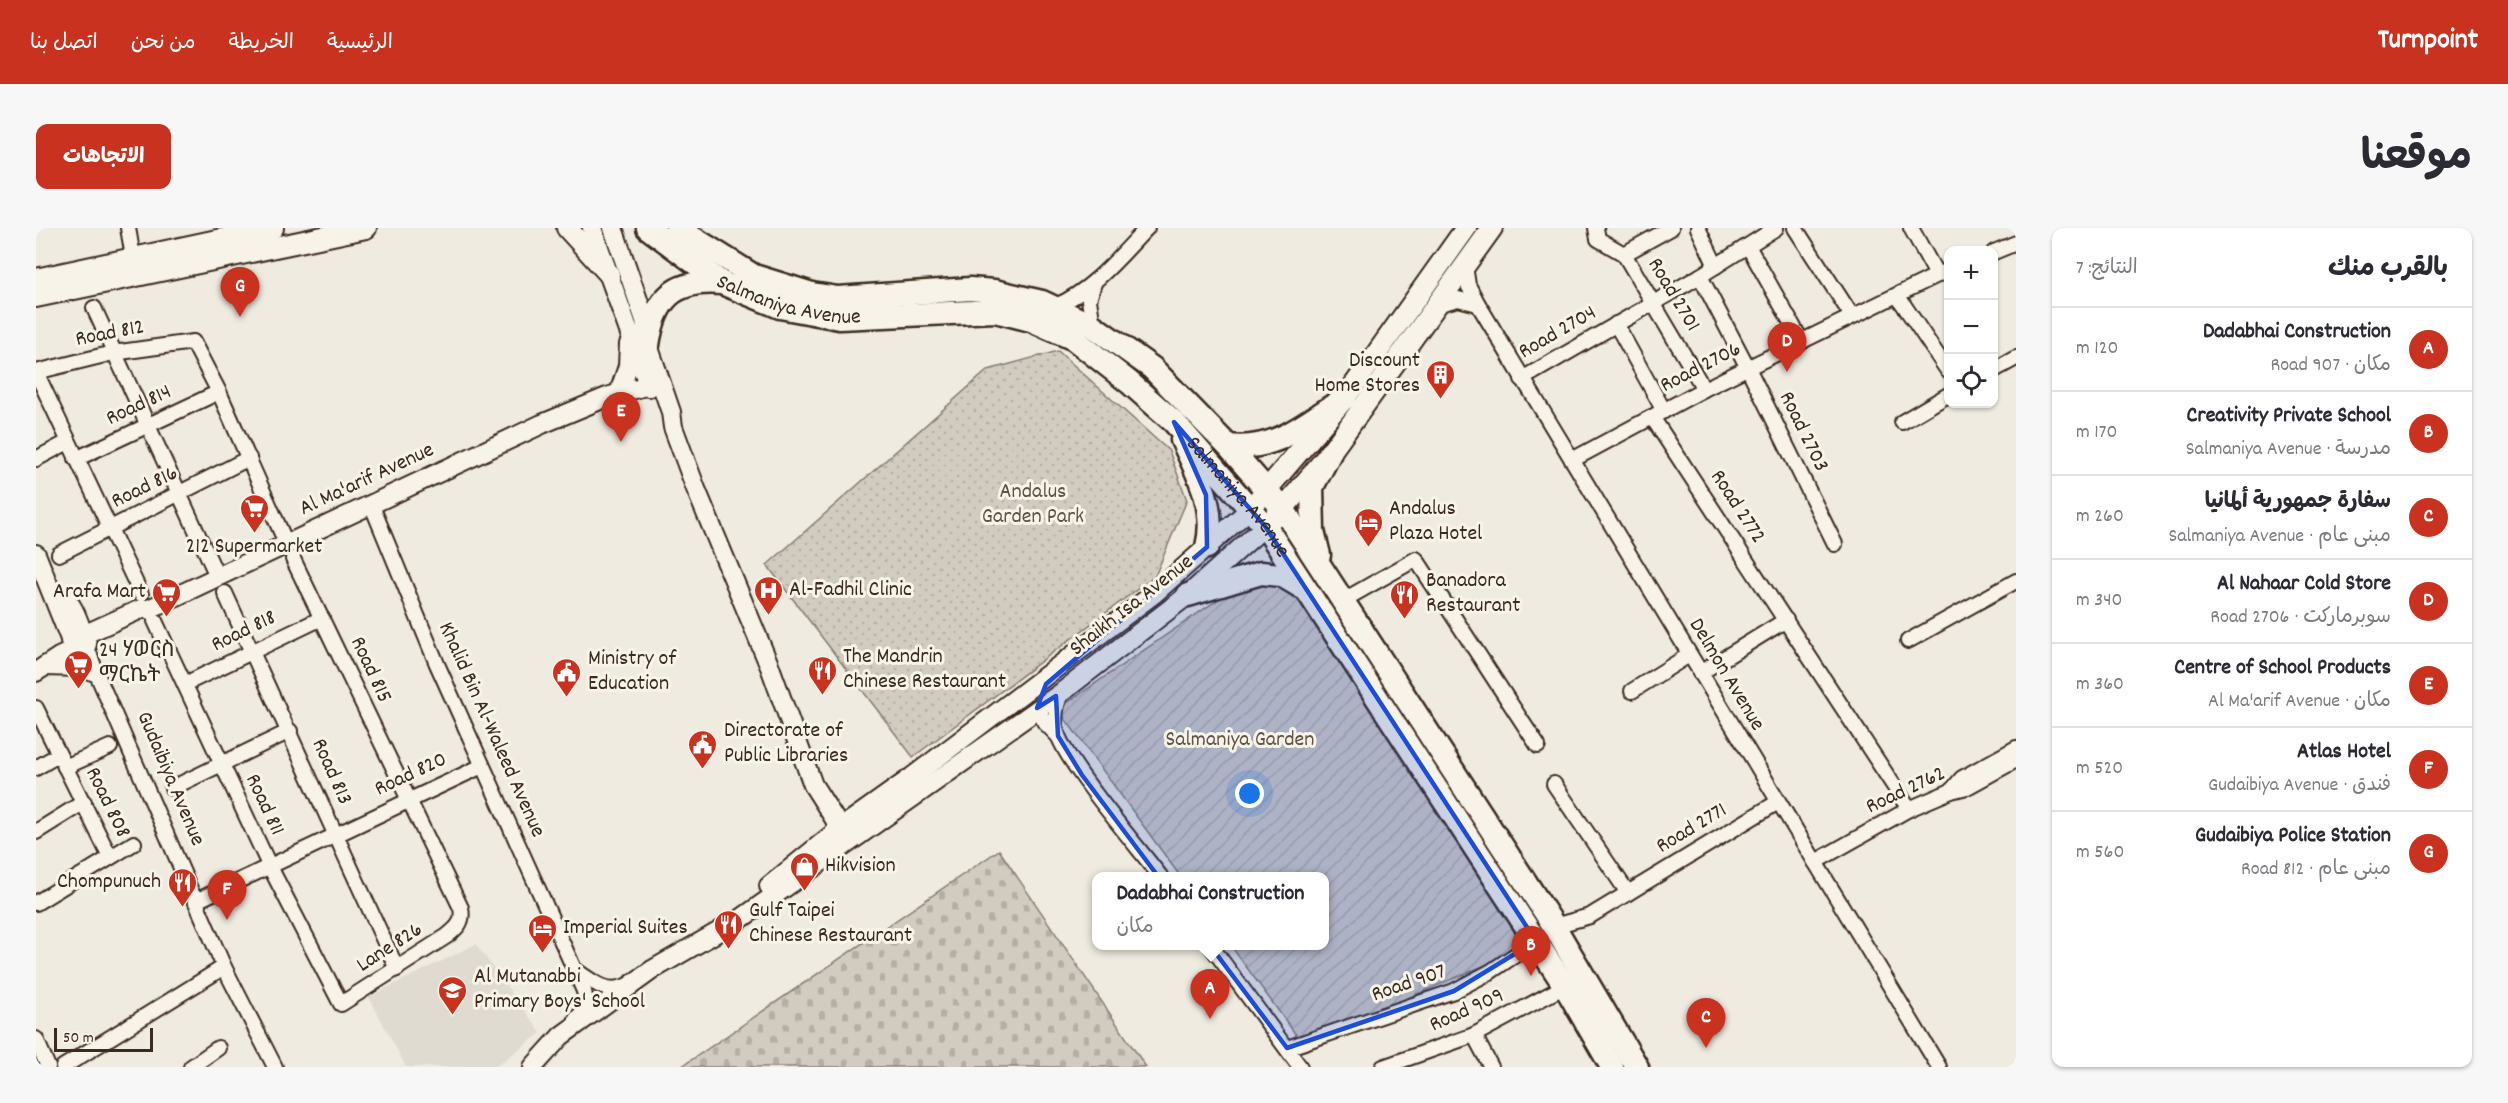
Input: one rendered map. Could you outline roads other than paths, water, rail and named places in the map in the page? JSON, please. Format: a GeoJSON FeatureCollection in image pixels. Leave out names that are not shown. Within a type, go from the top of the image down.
{"type":"FeatureCollection","features":[{"type":"Feature","properties":{"kind":"main road"},"geometry":{"type":"LineString","coordinates":[[36,279],[244,231],[273,228]]}},
{"type":"Feature","properties":{"kind":"main road"},"geometry":{"type":"LineString","coordinates":[[36,297],[112,279],[181,269],[366,228]]}},
{"type":"Feature","properties":{"kind":"main road"},"geometry":{"type":"LineString","coordinates":[[567,228],[609,274]]}},
{"type":"Feature","properties":{"kind":"main road","name":"Salmaniya Avenue"},"geometry":{"type":"LineString","coordinates":[[648,228],[722,283],[780,307],[839,318],[982,310],[1031,320],[1074,339],[1130,383],[1174,422],[1258,517],[1565,986],[1612,1067]]}},
{"type":"Feature","properties":{"kind":"main road","name":"Salmaniya Avenue"},"geometry":{"type":"LineString","coordinates":[[677,228],[754,276],[812,294],[838,298],[970,289],[1007,293],[1056,306],[1093,326],[1152,368],[1228,446],[1283,509],[1554,926],[1637,1067]]}},
{"type":"Feature","properties":{"kind":"main road","name":"Shaikh Isa Avenue"},"geometry":{"type":"LineString","coordinates":[[1258,517],[1267,491],[1344,398],[1466,228]]}},
{"type":"Feature","properties":{"kind":"main road","name":"Shaikh Isa Avenue"},"geometry":{"type":"LineString","coordinates":[[1258,517],[1283,509],[1330,453],[1492,228]]}},
{"type":"Feature","properties":{"kind":"main road"},"geometry":{"type":"LineString","coordinates":[[639,341],[659,307],[675,290],[701,281],[722,283]]}},
{"type":"Feature","properties":{"kind":"main road"},"geometry":{"type":"LineString","coordinates":[[1228,446],[1260,447],[1274,442],[1344,398]]}},
{"type":"Feature","properties":{"kind":"main road"},"geometry":{"type":"LineString","coordinates":[[1174,422],[1206,495],[1211,533],[1207,547]]}},
{"type":"Feature","properties":{"kind":"main road"},"geometry":{"type":"LineString","coordinates":[[1323,571],[1313,531],[1312,487],[1330,453]]}},
{"type":"Feature","properties":{"kind":"main road"},"geometry":{"type":"LineString","coordinates":[[1188,596],[1261,573],[1281,575],[1304,589]]}},
{"type":"Feature","properties":{"kind":"street"},"geometry":{"type":"LineString","coordinates":[[128,228],[133,257]]}},
{"type":"Feature","properties":{"kind":"street"},"geometry":{"type":"LineString","coordinates":[[592,228],[609,274],[639,341],[664,417],[673,427],[800,746],[822,823],[820,838],[812,853]]}},
{"type":"Feature","properties":{"kind":"street"},"geometry":{"type":"LineString","coordinates":[[613,228],[645,321],[639,341],[614,392]]}},
{"type":"Feature","properties":{"kind":"street"},"geometry":{"type":"LineString","coordinates":[[1056,306],[1077,297],[1094,283],[1147,228]]}},
{"type":"Feature","properties":{"kind":"street","name":"Road 2701"},"geometry":{"type":"LineString","coordinates":[[1596,228],[1598,238],[1624,254],[1704,389]]}},
{"type":"Feature","properties":{"kind":"street","name":"Road 2701"},"geometry":{"type":"LineString","coordinates":[[1624,254],[1671,228]]}},
{"type":"Feature","properties":{"kind":"street"},"geometry":{"type":"LineString","coordinates":[[1698,228],[1716,266]]}},
{"type":"Feature","properties":{"kind":"street","name":"Road 2704"},"geometry":{"type":"LineString","coordinates":[[1522,379],[1700,276],[1776,228]]}},
{"type":"Feature","properties":{"kind":"street"},"geometry":{"type":"LineString","coordinates":[[1795,228],[1852,316]]}},
{"type":"Feature","properties":{"kind":"street"},"geometry":{"type":"LineString","coordinates":[[1911,228],[1943,273]]}},
{"type":"Feature","properties":{"kind":"street"},"geometry":{"type":"LineString","coordinates":[[1998,250],[2016,243]]}},
{"type":"Feature","properties":{"kind":"street"},"geometry":{"type":"LineString","coordinates":[[1748,246],[1802,342]]}},
{"type":"Feature","properties":{"kind":"street","name":"Delmon Avenue"},"geometry":{"type":"LineString","coordinates":[[1464,266],[1468,285],[1522,379],[1939,1067]]}},
{"type":"Feature","properties":{"kind":"street","name":"Road 2706"},"geometry":{"type":"LineString","coordinates":[[1572,460],[1704,389],[1943,273]]}},
{"type":"Feature","properties":{"kind":"street","name":"Road 2703"},"geometry":{"type":"LineString","coordinates":[[1700,276],[1835,544]]}},
{"type":"Feature","properties":{"kind":"street"},"geometry":{"type":"LineString","coordinates":[[1093,326],[1089,300],[1094,283]]}},
{"type":"Feature","properties":{"kind":"street"},"geometry":{"type":"LineString","coordinates":[[1897,295],[1944,365]]}},
{"type":"Feature","properties":{"kind":"street"},"geometry":{"type":"LineString","coordinates":[[1436,305],[1458,299],[1478,304]]}},
{"type":"Feature","properties":{"kind":"street"},"geometry":{"type":"LineString","coordinates":[[94,308],[217,576]]}},
{"type":"Feature","properties":{"kind":"street","name":"Road 2704"},"geometry":{"type":"LineString","coordinates":[[1616,324],[1658,414]]}},
{"type":"Feature","properties":{"kind":"street","name":"Road 812"},"geometry":{"type":"LineString","coordinates":[[36,372],[113,353],[193,342]]}},
{"type":"Feature","properties":{"kind":"street","name":"Road 815"},"geometry":{"type":"LineString","coordinates":[[193,342],[219,392],[290,551],[408,800]]}},
{"type":"Feature","properties":{"kind":"street"},"geometry":{"type":"LineString","coordinates":[[1998,368],[2016,358]]}},
{"type":"Feature","properties":{"kind":"street","name":"Road 811"},"geometry":{"type":"LineString","coordinates":[[36,372],[269,865],[341,1004]]}},
{"type":"Feature","properties":{"kind":"street","name":"Al Ma'arif Avenue"},"geometry":{"type":"LineString","coordinates":[[41,669],[78,643],[146,616],[148,608],[217,576],[290,551],[372,506],[496,445],[614,392],[653,379]]}},
{"type":"Feature","properties":{"kind":"street","name":"Road 814"},"geometry":{"type":"LineString","coordinates":[[76,459],[219,392]]}},
{"type":"Feature","properties":{"kind":"street"},"geometry":{"type":"LineString","coordinates":[[1902,422],[1944,397]]}},
{"type":"Feature","properties":{"kind":"street","name":"Road 2772"},"geometry":{"type":"LineString","coordinates":[[1658,414],[1786,620],[1909,809]]}},
{"type":"Feature","properties":{"kind":"street"},"geometry":{"type":"LineString","coordinates":[[36,459],[68,442]]}},
{"type":"Feature","properties":{"kind":"street","name":"Road 816"},"geometry":{"type":"LineString","coordinates":[[59,554],[249,458]]}},
{"type":"Feature","properties":{"kind":"street","name":"Khalid Bin Al-Waleed Avenue"},"geometry":{"type":"LineString","coordinates":[[372,506],[482,766],[575,970],[587,1007],[556,1043]]}},
{"type":"Feature","properties":{"kind":"street","name":"Shaikh Isa Avenue"},"geometry":{"type":"LineString","coordinates":[[717,934],[729,918],[812,853],[848,834],[912,777],[1155,593],[1207,547],[1258,517]]}},
{"type":"Feature","properties":{"kind":"street","name":"Shaikh Isa Avenue"},"geometry":{"type":"LineString","coordinates":[[533,1067],[556,1043],[638,980],[717,934],[848,834],[1062,692],[1188,596],[1258,517]]}},
{"type":"Feature","properties":{"kind":"street"},"geometry":{"type":"LineString","coordinates":[[36,554],[53,592],[62,594],[68,600],[78,643]]}},
{"type":"Feature","properties":{"kind":"street"},"geometry":{"type":"LineString","coordinates":[[1342,602],[1416,559],[1538,746]]}},
{"type":"Feature","properties":{"kind":"street"},"geometry":{"type":"LineString","coordinates":[[1908,640],[2016,581]]}},
{"type":"Feature","properties":{"kind":"street","name":"Road 813"},"geometry":{"type":"LineString","coordinates":[[225,593],[397,969]]}},
{"type":"Feature","properties":{"kind":"street","name":"Road 818"},"geometry":{"type":"LineString","coordinates":[[185,684],[322,618]]}},
{"type":"Feature","properties":{"kind":"street"},"geometry":{"type":"LineString","coordinates":[[1700,672],[1786,620]]}},
{"type":"Feature","properties":{"kind":"street"},"geometry":{"type":"LineString","coordinates":[[1105,629],[1089,649],[1046,684],[1039,696],[1037,708],[1045,723],[1058,736],[1082,774],[1157,872]]}},
{"type":"Feature","properties":{"kind":"street","name":"Gudaibiya Avenue"},"geometry":{"type":"LineString","coordinates":[[78,643],[96,672],[224,967],[275,1067]]}},
{"type":"Feature","properties":{"kind":"street"},"geometry":{"type":"LineString","coordinates":[[1632,690],[1689,655]]}},
{"type":"Feature","properties":{"kind":"street"},"geometry":{"type":"LineString","coordinates":[[41,669],[79,667],[96,672]]}},
{"type":"Feature","properties":{"kind":"street"},"geometry":{"type":"LineString","coordinates":[[1058,736],[1056,712],[1062,692]]}},
{"type":"Feature","properties":{"kind":"street","name":"Road 808"},"geometry":{"type":"LineString","coordinates":[[36,708],[110,857]]}},
{"type":"Feature","properties":{"kind":"street"},"geometry":{"type":"LineString","coordinates":[[172,788],[221,762],[290,731]]}},
{"type":"Feature","properties":{"kind":"street"},"geometry":{"type":"LineString","coordinates":[[800,746],[848,834]]}},
{"type":"Feature","properties":{"kind":"street","name":"Road 808"},"geometry":{"type":"LineString","coordinates":[[66,767],[110,747]]}},
{"type":"Feature","properties":{"kind":"street"},"geometry":{"type":"LineString","coordinates":[[1951,790],[1962,778],[2016,748]]}},
{"type":"Feature","properties":{"kind":"street"},"geometry":{"type":"LineString","coordinates":[[36,768],[58,754]]}},
{"type":"Feature","properties":{"kind":"street","name":"Road 2762"},"geometry":{"type":"LineString","coordinates":[[1815,862],[1909,809],[1951,790],[1967,787],[2016,760]]}},
{"type":"Feature","properties":{"kind":"street","name":"Road 820"},"geometry":{"type":"LineString","coordinates":[[196,901],[482,766]]}},
{"type":"Feature","properties":{"kind":"street"},"geometry":{"type":"LineString","coordinates":[[1554,784],[1628,893]]}},
{"type":"Feature","properties":{"kind":"street"},"geometry":{"type":"LineString","coordinates":[[813,785],[848,834]]}},
{"type":"Feature","properties":{"kind":"street","name":"Lane 826"},"geometry":{"type":"LineString","coordinates":[[341,1004],[447,936],[460,924],[463,917],[461,908],[408,800]]}},
{"type":"Feature","properties":{"kind":"street"},"geometry":{"type":"LineString","coordinates":[[36,832],[84,802]]}},
{"type":"Feature","properties":{"kind":"street","name":"Road 2771"},"geometry":{"type":"LineString","coordinates":[[1554,926],[1590,916],[1778,802]]}},
{"type":"Feature","properties":{"kind":"street"},"geometry":{"type":"LineString","coordinates":[[36,903],[134,843]]}},
{"type":"Feature","properties":{"kind":"street","name":"Road 907"},"geometry":{"type":"LineString","coordinates":[[1287,1048],[1454,991],[1490,972],[1536,941]]}},
{"type":"Feature","properties":{"kind":"street"},"geometry":{"type":"LineString","coordinates":[[1215,950],[1300,1067]]}},
{"type":"Feature","properties":{"kind":"street","name":"Shaikh Isa Avenue"},"geometry":{"type":"LineString","coordinates":[[556,1043],[572,1042],[660,978],[678,957]]}},
{"type":"Feature","properties":{"kind":"street"},"geometry":{"type":"LineString","coordinates":[[63,1067],[224,967]]}},
{"type":"Feature","properties":{"kind":"street"},"geometry":{"type":"LineString","coordinates":[[575,970],[606,989],[618,990],[638,980]]}},
{"type":"Feature","properties":{"kind":"street","name":"Road 909"},"geometry":{"type":"LineString","coordinates":[[1383,1067],[1413,1062],[1474,1035],[1565,986]]}},
{"type":"Feature","properties":{"kind":"street"},"geometry":{"type":"LineString","coordinates":[[1474,1035],[1491,1067]]}},
{"type":"Feature","properties":{"kind":"street"},"geometry":{"type":"LineString","coordinates":[[36,1040],[48,1067]]}},
{"type":"Feature","properties":{"kind":"street"},"geometry":{"type":"LineString","coordinates":[[191,1067],[218,1048]]}},
{"type":"Feature","properties":{"kind":"place","name":"Gudaibiya Police Station"},"geometry":{"type":"Point","coordinates":[240,317]}},
{"type":"Feature","properties":{"kind":"place","name":"Al Nahaar Cold Store"},"geometry":{"type":"Point","coordinates":[1787,372]}},
{"type":"Feature","properties":{"kind":"place","name":"Discount Home Stores"},"geometry":{"type":"Point","coordinates":[1441,400]}},
{"type":"Feature","properties":{"kind":"place","name":"Centre of School Products"},"geometry":{"type":"Point","coordinates":[621,442]}},
{"type":"Feature","properties":{"kind":"place","name":"212 Supermarket"},"geometry":{"type":"Point","coordinates":[254,534]}},
{"type":"Feature","properties":{"kind":"place","name":"Andalus Plaza Hotel"},"geometry":{"type":"Point","coordinates":[1368,548]}},
{"type":"Feature","properties":{"kind":"place","name":"Al-Fadhil Clinic"},"geometry":{"type":"Point","coordinates":[768,616]}},
{"type":"Feature","properties":{"kind":"place","name":"Arafa Mart"},"geometry":{"type":"Point","coordinates":[167,618]}},
{"type":"Feature","properties":{"kind":"place","name":"Banadora Restaurant"},"geometry":{"type":"Point","coordinates":[1405,620]}},
{"type":"Feature","properties":{"kind":"place","name":"24 ሃወርስ ማርኬት"},"geometry":{"type":"Point","coordinates":[78,690]}},
{"type":"Feature","properties":{"kind":"place","name":"The Mandrin Chinese Restaurant"},"geometry":{"type":"Point","coordinates":[822,696]}},
{"type":"Feature","properties":{"kind":"place","name":"Ministry of Education"},"geometry":{"type":"Point","coordinates":[567,698]}},
{"type":"Feature","properties":{"kind":"place","name":"Directorate of Public Libraries"},"geometry":{"type":"Point","coordinates":[703,770]}},
{"type":"Feature","properties":{"kind":"place","name":"Hikvision"},"geometry":{"type":"Point","coordinates":[804,892]}},
{"type":"Feature","properties":{"kind":"place","name":"Chompunuch"},"geometry":{"type":"Point","coordinates":[182,908]}},
{"type":"Feature","properties":{"kind":"place","name":"Atlas Hotel"},"geometry":{"type":"Point","coordinates":[227,920]}},
{"type":"Feature","properties":{"kind":"place","name":"Gulf Taipei Chinese Restaurant"},"geometry":{"type":"Point","coordinates":[728,950]}},
{"type":"Feature","properties":{"kind":"place","name":"Imperial Suites"},"geometry":{"type":"Point","coordinates":[542,954]}},
{"type":"Feature","properties":{"kind":"place","name":"Creativity Private School"},"geometry":{"type":"Point","coordinates":[1531,976]}},
{"type":"Feature","properties":{"kind":"place","name":"Al Mutanabbi Primary Boys' School"},"geometry":{"type":"Point","coordinates":[453,1016]}},
{"type":"Feature","properties":{"kind":"place","name":"Dadabhai Construction"},"geometry":{"type":"Point","coordinates":[1210,1019]}},
{"type":"Feature","properties":{"kind":"place","name":"سفارة جمهورية ألمانيا"},"geometry":{"type":"Point","coordinates":[1706,1048]}},
{"type":"Feature","properties":{"kind":"park label","name":"Andalus Garden Park"},"geometry":{"type":"Point","coordinates":[1033,504]}},
{"type":"Feature","properties":{"kind":"park label","name":"Salmaniya Garden"},"geometry":{"type":"Point","coordinates":[1240,740]}}]}
